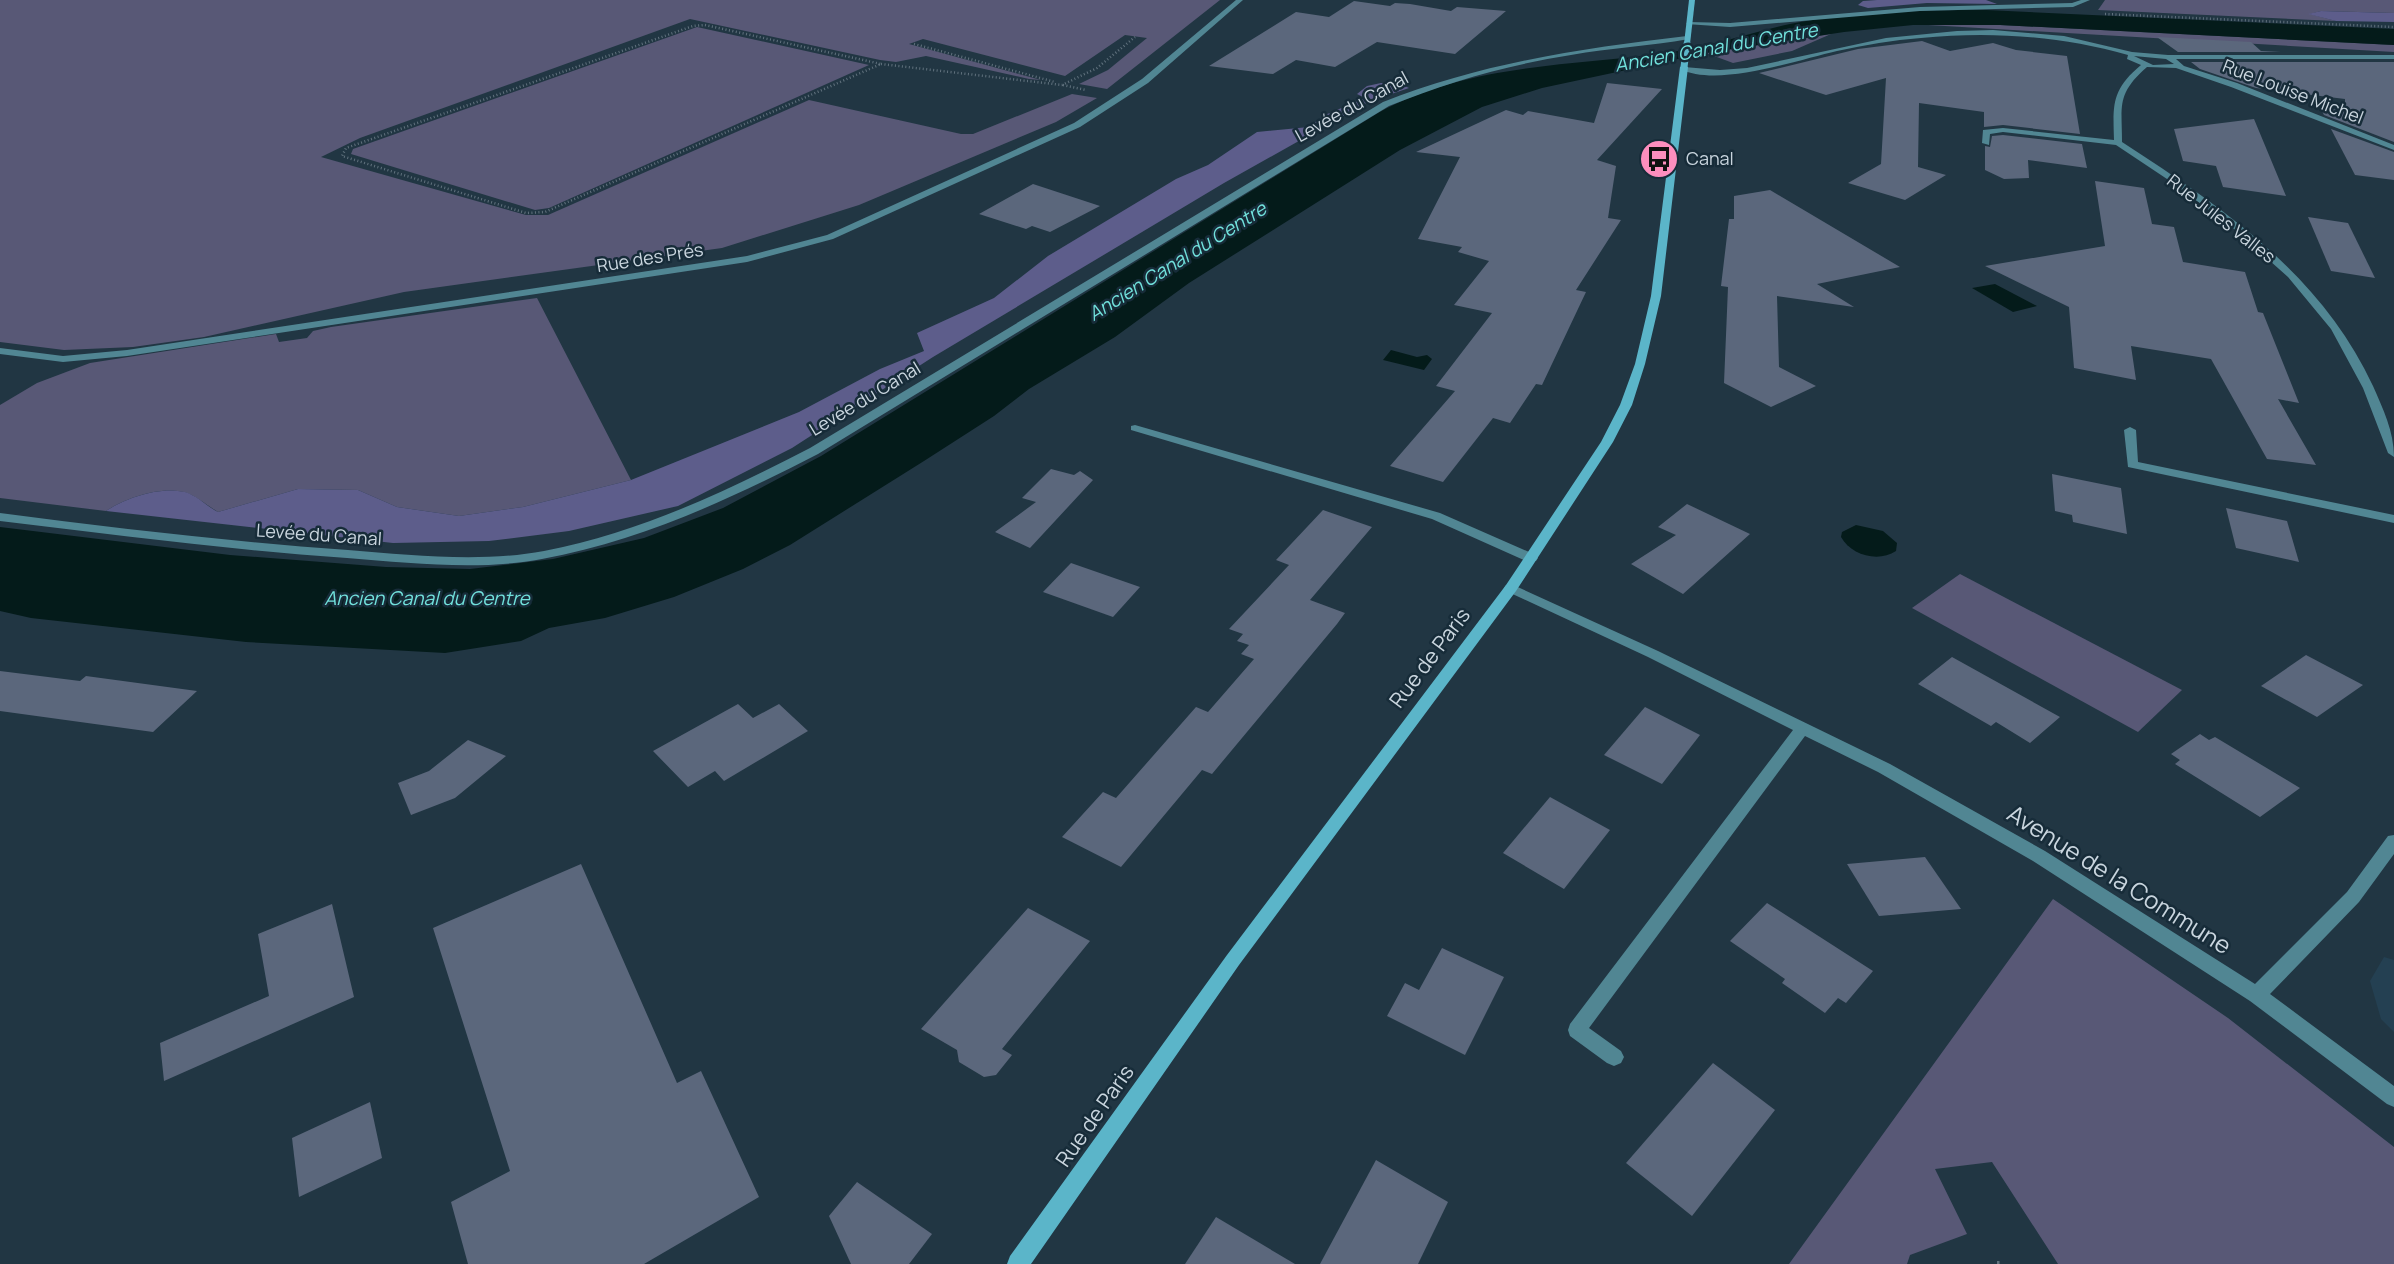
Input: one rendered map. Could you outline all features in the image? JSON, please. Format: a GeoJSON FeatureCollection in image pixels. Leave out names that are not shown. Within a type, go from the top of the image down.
{"type":"FeatureCollection","features":[{"type":"Feature","properties":{"kind":"main road","name":"Rue de Paris"},"geometry":{"type":"LineString","coordinates":[[1018,1264],[1233,960],[1511,588],[1607,442],[1626,405],[1640,364],[1656,296],[1692,0]]}},
{"type":"Feature","properties":{"kind":"street","name":"Rue des Prés"},"geometry":{"type":"LineString","coordinates":[[0,351],[63,359],[127,353],[747,259],[830,237],[1077,125],[1145,81],[1240,0]]}},
{"type":"Feature","properties":{"kind":"street"},"geometry":{"type":"LineString","coordinates":[[1689,24],[1723,26],[1882,10],[2073,5],[2087,0]]}},
{"type":"Feature","properties":{"kind":"street"},"geometry":{"type":"LineString","coordinates":[[1684,68],[1734,72],[1853,46],[1939,34],[2000,34],[2070,40],[2132,54],[2168,57],[2394,57]]}},
{"type":"Feature","properties":{"kind":"street","name":"Levée du Canal"},"geometry":{"type":"LineString","coordinates":[[0,517],[229,547],[421,559],[495,561],[543,555],[604,540],[682,516],[742,490],[814,451],[1386,104],[1430,86],[1530,61],[1687,41]]}},
{"type":"Feature","properties":{"kind":"street"},"geometry":{"type":"LineString","coordinates":[[2132,54],[2129,56],[2131,61],[2144,66],[2179,67],[2181,64],[2168,57]]}},
{"type":"Feature","properties":{"kind":"street"},"geometry":{"type":"LineString","coordinates":[[2118,143],[2116,112],[2119,101],[2129,79],[2144,66]]}},
{"type":"Feature","properties":{"kind":"street","name":"Rue Louise Michel"},"geometry":{"type":"LineString","coordinates":[[2179,67],[2234,85],[2394,148]]}},
{"type":"Feature","properties":{"kind":"street","name":"Rue Jules Valles"},"geometry":{"type":"LineString","coordinates":[[1986,143],[1986,132],[2003,130],[2118,143],[2236,227],[2276,260],[2335,326],[2379,412],[2394,453]]}},
{"type":"Feature","properties":{"kind":"street"},"geometry":{"type":"LineString","coordinates":[[2379,412],[2394,414]]}},
{"type":"Feature","properties":{"kind":"street"},"geometry":{"type":"LineString","coordinates":[[1135,428],[1436,516],[1531,558]]}},
{"type":"Feature","properties":{"kind":"street"},"geometry":{"type":"LineString","coordinates":[[2130,430],[2132,464],[2394,519]]}},
{"type":"Feature","properties":{"kind":"street","name":"Avenue de la Commune"},"geometry":{"type":"LineString","coordinates":[[1511,588],[1884,768],[2039,856],[2257,995],[2394,1098]]}},
{"type":"Feature","properties":{"kind":"street"},"geometry":{"type":"LineString","coordinates":[[1614,1057],[1577,1030],[1802,728]]}},
{"type":"Feature","properties":{"kind":"street"},"geometry":{"type":"LineString","coordinates":[[2257,995],[2353,897],[2394,841]]}},
{"type":"Feature","properties":{"kind":"path"},"geometry":{"type":"LineString","coordinates":[[2095,13],[2394,27]]}},
{"type":"Feature","properties":{"kind":"path"},"geometry":{"type":"LineString","coordinates":[[881,64],[545,212],[526,213],[342,156],[346,148],[693,26],[705,25],[881,64],[1062,85],[1097,68],[1135,37]]}},
{"type":"Feature","properties":{"kind":"path"},"geometry":{"type":"LineString","coordinates":[[914,44],[1062,85],[1121,97]]}},
{"type":"Feature","properties":{"kind":"shaded area"},"geometry":{"type":"Polygon","coordinates":[[[0,0],[1220,0],[1107,89],[1079,84],[1108,70],[1147,38],[1125,35],[1065,76],[923,39],[909,44],[1041,80],[926,56],[896,62],[880,60],[690,19],[360,138],[321,157],[526,215],[548,215],[809,100],[961,134],[973,134],[1072,94],[1097,98],[1056,122],[859,205],[722,248],[404,292],[204,337],[133,347],[64,350],[0,342],[0,0]]]}},
{"type":"Feature","properties":{"kind":"shaded area"},"geometry":{"type":"Polygon","coordinates":[[[1986,0],[1997,4],[1927,3],[1868,8],[1858,5],[1863,1],[1986,0]]]}},
{"type":"Feature","properties":{"kind":"shaded area"},"geometry":{"type":"Polygon","coordinates":[[[2105,0],[2394,0],[2394,13],[2321,11],[2310,14],[2336,21],[2098,10],[2105,0]]]}},
{"type":"Feature","properties":{"kind":"shaded area"},"geometry":{"type":"Polygon","coordinates":[[[2321,11],[2394,13],[2394,22],[2336,21],[2308,14],[2321,11]]]}},
{"type":"Feature","properties":{"kind":"shaded area"},"geometry":{"type":"Polygon","coordinates":[[[1928,25],[2000,25],[2394,45],[2394,52],[1928,25]]]}},
{"type":"Feature","properties":{"kind":"shaded area"},"geometry":{"type":"Polygon","coordinates":[[[697,27],[869,65],[549,208],[535,210],[351,154],[353,149],[697,27]]]}},
{"type":"Feature","properties":{"kind":"shaded area"},"geometry":{"type":"Polygon","coordinates":[[[1831,34],[1792,51],[1733,63],[1706,53],[1831,34]]]}},
{"type":"Feature","properties":{"kind":"shaded area"},"geometry":{"type":"Polygon","coordinates":[[[1398,83],[1409,88],[1368,102],[1224,183],[933,357],[792,448],[678,506],[569,531],[489,541],[393,543],[106,511],[143,494],[175,491],[185,492],[218,512],[298,489],[358,490],[397,507],[459,516],[523,507],[631,480],[799,412],[880,369],[924,351],[917,333],[994,298],[1048,256],[1176,179],[1208,165],[1257,132],[1309,127],[1325,115],[1365,98],[1357,94],[1367,86],[1398,83]]]}},
{"type":"Feature","properties":{"kind":"shaded area"},"geometry":{"type":"Polygon","coordinates":[[[537,298],[631,480],[523,507],[459,516],[397,507],[358,490],[298,489],[218,512],[193,496],[175,491],[143,494],[106,511],[0,498],[0,405],[37,383],[90,363],[276,334],[279,342],[307,338],[313,331],[331,327],[537,298]]]}},
{"type":"Feature","properties":{"kind":"shaded area"},"geometry":{"type":"Polygon","coordinates":[[[1960,574],[2182,690],[2138,732],[1912,608],[1960,574]]]}},
{"type":"Feature","properties":{"kind":"shaded area"},"geometry":{"type":"Polygon","coordinates":[[[2053,899],[2228,1018],[2394,1147],[2394,1264],[2058,1264],[1992,1162],[1935,1169],[1967,1234],[1910,1255],[1907,1264],[1789,1264],[2053,899]]]}},
{"type":"Feature","properties":{"kind":"shaded area"},"geometry":{"type":"Polygon","coordinates":[[[2384,957],[2394,960],[2394,1032],[2381,1019],[2370,981],[2384,957]]]}},
{"type":"Feature","properties":{"kind":"water","name":"Ancien Canal du Centre"},"geometry":{"type":"Polygon","coordinates":[[[1986,10],[2394,29],[2394,45],[2000,25],[1913,25],[1844,32],[1706,53],[1542,88],[1482,107],[1400,150],[1189,283],[1115,337],[1029,389],[994,416],[790,545],[743,569],[674,597],[605,618],[549,628],[521,641],[445,653],[246,642],[31,618],[0,611],[0,527],[230,555],[386,567],[470,569],[553,559],[644,538],[723,508],[821,456],[1378,113],[1412,97],[1483,76],[1667,53],[1838,16],[1986,10]]]}},
{"type":"Feature","properties":{"kind":"water"},"geometry":{"type":"Polygon","coordinates":[[[1995,284],[2037,306],[2013,312],[1972,288],[1995,284]]]}},
{"type":"Feature","properties":{"kind":"water"},"geometry":{"type":"Polygon","coordinates":[[[1391,350],[1417,357],[1427,355],[1432,359],[1424,370],[1383,360],[1391,350]]]}},
{"type":"Feature","properties":{"kind":"water"},"geometry":{"type":"Polygon","coordinates":[[[1856,525],[1883,531],[1897,543],[1896,551],[1889,555],[1873,557],[1858,553],[1841,537],[1842,532],[1856,525]]]}},
{"type":"Feature","properties":{"kind":"building"},"geometry":{"type":"Polygon","coordinates":[[[1354,1],[1390,6],[1395,3],[1410,4],[1451,11],[1457,7],[1506,11],[1455,54],[1377,42],[1335,67],[1296,60],[1273,74],[1209,66],[1296,12],[1329,17],[1354,1]]]}},
{"type":"Feature","properties":{"kind":"building"},"geometry":{"type":"Polygon","coordinates":[[[2157,37],[2251,42],[2261,51],[2281,52],[2178,52],[2157,37]]]}},
{"type":"Feature","properties":{"kind":"building"},"geometry":{"type":"Polygon","coordinates":[[[1922,41],[1950,51],[1993,43],[2016,50],[2067,56],[2080,134],[2003,125],[1984,127],[1984,112],[1919,103],[1918,167],[1946,175],[1905,200],[1848,183],[1881,164],[1886,78],[1826,95],[1759,73],[1858,49],[1922,41]]]}},
{"type":"Feature","properties":{"kind":"building"},"geometry":{"type":"Polygon","coordinates":[[[2191,62],[2394,62],[2394,142],[2324,115],[2322,111],[2345,108],[2345,99],[2256,88],[2200,69],[2191,62]]]}},
{"type":"Feature","properties":{"kind":"building"},"geometry":{"type":"Polygon","coordinates":[[[1607,83],[1662,89],[1597,160],[1616,166],[1608,218],[1621,220],[1576,290],[1586,292],[1542,385],[1536,384],[1510,423],[1493,418],[1443,482],[1390,466],[1455,391],[1436,386],[1492,313],[1454,305],[1489,261],[1458,252],[1462,247],[1418,239],[1460,157],[1416,152],[1506,110],[1523,115],[1528,111],[1594,123],[1607,83]]]}},
{"type":"Feature","properties":{"kind":"building"},"geometry":{"type":"Polygon","coordinates":[[[2254,119],[2286,196],[2223,187],[2216,166],[2183,161],[2174,129],[2254,119]]]}},
{"type":"Feature","properties":{"kind":"building"},"geometry":{"type":"Polygon","coordinates":[[[2331,129],[2394,152],[2394,180],[2355,175],[2331,129]]]}},
{"type":"Feature","properties":{"kind":"building"},"geometry":{"type":"Polygon","coordinates":[[[1992,136],[2082,144],[2087,168],[2028,160],[2029,178],[2004,179],[1985,170],[1985,146],[1990,147],[1992,136]]]}},
{"type":"Feature","properties":{"kind":"building"},"geometry":{"type":"Polygon","coordinates":[[[2095,181],[2144,188],[2152,224],[2174,227],[2183,262],[2245,272],[2258,312],[2263,313],[2299,403],[2278,399],[2316,465],[2267,459],[2211,359],[2131,346],[2136,380],[2074,368],[2069,307],[1985,266],[2105,246],[2095,181]]]}},
{"type":"Feature","properties":{"kind":"building"},"geometry":{"type":"Polygon","coordinates":[[[1033,184],[1100,206],[1050,232],[1032,226],[1026,229],[979,214],[1033,184]]]}},
{"type":"Feature","properties":{"kind":"building"},"geometry":{"type":"Polygon","coordinates":[[[1770,190],[1900,267],[1817,284],[1854,307],[1777,296],[1779,367],[1816,386],[1771,407],[1724,383],[1728,287],[1721,286],[1729,219],[1734,219],[1734,196],[1770,190]]]}},
{"type":"Feature","properties":{"kind":"building"},"geometry":{"type":"Polygon","coordinates":[[[2308,217],[2348,223],[2375,278],[2331,271],[2308,217]]]}},
{"type":"Feature","properties":{"kind":"building"},"geometry":{"type":"Polygon","coordinates":[[[1051,469],[1074,475],[1080,471],[1093,480],[1030,548],[995,532],[1036,502],[1022,498],[1051,469]]]}},
{"type":"Feature","properties":{"kind":"building"},"geometry":{"type":"Polygon","coordinates":[[[2052,474],[2121,488],[2127,534],[2073,522],[2072,515],[2055,511],[2052,474]]]}},
{"type":"Feature","properties":{"kind":"building"},"geometry":{"type":"Polygon","coordinates":[[[1687,504],[1750,534],[1683,594],[1631,564],[1676,535],[1658,527],[1687,504]]]}},
{"type":"Feature","properties":{"kind":"building"},"geometry":{"type":"Polygon","coordinates":[[[2226,508],[2287,521],[2299,562],[2236,548],[2226,508]]]}},
{"type":"Feature","properties":{"kind":"building"},"geometry":{"type":"Polygon","coordinates":[[[1323,510],[1372,527],[1310,600],[1345,613],[1337,624],[1212,774],[1202,770],[1121,867],[1062,837],[1103,792],[1116,798],[1196,707],[1208,712],[1254,659],[1241,654],[1249,645],[1237,641],[1243,634],[1229,629],[1289,565],[1276,560],[1323,510]]]}},
{"type":"Feature","properties":{"kind":"building"},"geometry":{"type":"Polygon","coordinates":[[[1071,563],[1140,587],[1113,617],[1043,592],[1071,563]]]}},
{"type":"Feature","properties":{"kind":"building"},"geometry":{"type":"Polygon","coordinates":[[[2306,655],[2363,685],[2317,717],[2261,686],[2306,655]]]}},
{"type":"Feature","properties":{"kind":"building"},"geometry":{"type":"Polygon","coordinates":[[[1952,657],[2060,717],[2030,743],[1996,722],[1991,726],[1918,684],[1952,657]]]}},
{"type":"Feature","properties":{"kind":"building"},"geometry":{"type":"Polygon","coordinates":[[[0,671],[80,681],[86,676],[197,691],[153,732],[0,711],[0,671]]]}},
{"type":"Feature","properties":{"kind":"building"},"geometry":{"type":"Polygon","coordinates":[[[738,704],[753,718],[779,704],[808,731],[724,781],[715,771],[688,787],[653,751],[738,704]]]}},
{"type":"Feature","properties":{"kind":"building"},"geometry":{"type":"Polygon","coordinates":[[[1645,707],[1700,735],[1662,784],[1604,755],[1645,707]]]}},
{"type":"Feature","properties":{"kind":"building"},"geometry":{"type":"Polygon","coordinates":[[[2200,734],[2209,740],[2215,737],[2300,788],[2260,817],[2175,764],[2180,760],[2171,754],[2200,734]]]}},
{"type":"Feature","properties":{"kind":"building"},"geometry":{"type":"Polygon","coordinates":[[[468,740],[506,756],[455,798],[411,815],[398,783],[429,771],[468,740]]]}},
{"type":"Feature","properties":{"kind":"building"},"geometry":{"type":"Polygon","coordinates":[[[1550,797],[1610,830],[1564,889],[1503,853],[1550,797]]]}},
{"type":"Feature","properties":{"kind":"building"},"geometry":{"type":"Polygon","coordinates":[[[1925,857],[1961,909],[1879,916],[1847,864],[1925,857]]]}},
{"type":"Feature","properties":{"kind":"building"},"geometry":{"type":"Polygon","coordinates":[[[581,864],[677,1083],[701,1071],[759,1197],[644,1264],[468,1264],[451,1202],[510,1171],[433,928],[581,864]]]}},
{"type":"Feature","properties":{"kind":"building"},"geometry":{"type":"Polygon","coordinates":[[[1767,903],[1873,971],[1846,1003],[1838,998],[1825,1013],[1782,983],[1785,979],[1730,941],[1767,903]]]}},
{"type":"Feature","properties":{"kind":"building"},"geometry":{"type":"Polygon","coordinates":[[[332,904],[354,997],[164,1081],[160,1043],[269,996],[258,934],[332,904]]]}},
{"type":"Feature","properties":{"kind":"building"},"geometry":{"type":"Polygon","coordinates":[[[1028,908],[1090,941],[1002,1049],[1012,1055],[996,1075],[984,1077],[959,1062],[957,1050],[921,1029],[1028,908]]]}},
{"type":"Feature","properties":{"kind":"building"},"geometry":{"type":"Polygon","coordinates":[[[1442,948],[1504,977],[1465,1055],[1387,1016],[1405,983],[1419,990],[1442,948]]]}},
{"type":"Feature","properties":{"kind":"building"},"geometry":{"type":"Polygon","coordinates":[[[1713,1063],[1775,1110],[1692,1216],[1626,1163],[1713,1063]]]}},
{"type":"Feature","properties":{"kind":"building"},"geometry":{"type":"Polygon","coordinates":[[[370,1102],[382,1158],[299,1197],[292,1138],[370,1102]]]}},
{"type":"Feature","properties":{"kind":"building"},"geometry":{"type":"Polygon","coordinates":[[[1376,1160],[1448,1202],[1418,1264],[1320,1264],[1376,1160]]]}},
{"type":"Feature","properties":{"kind":"building"},"geometry":{"type":"Polygon","coordinates":[[[857,1182],[932,1234],[909,1264],[851,1264],[829,1216],[857,1182]]]}},
{"type":"Feature","properties":{"kind":"building"},"geometry":{"type":"Polygon","coordinates":[[[1216,1217],[1295,1264],[1185,1264],[1216,1217]]]}},
{"type":"Feature","properties":{"kind":"place","name":"Canal"},"geometry":{"type":"Point","coordinates":[1659,159]}}]}
